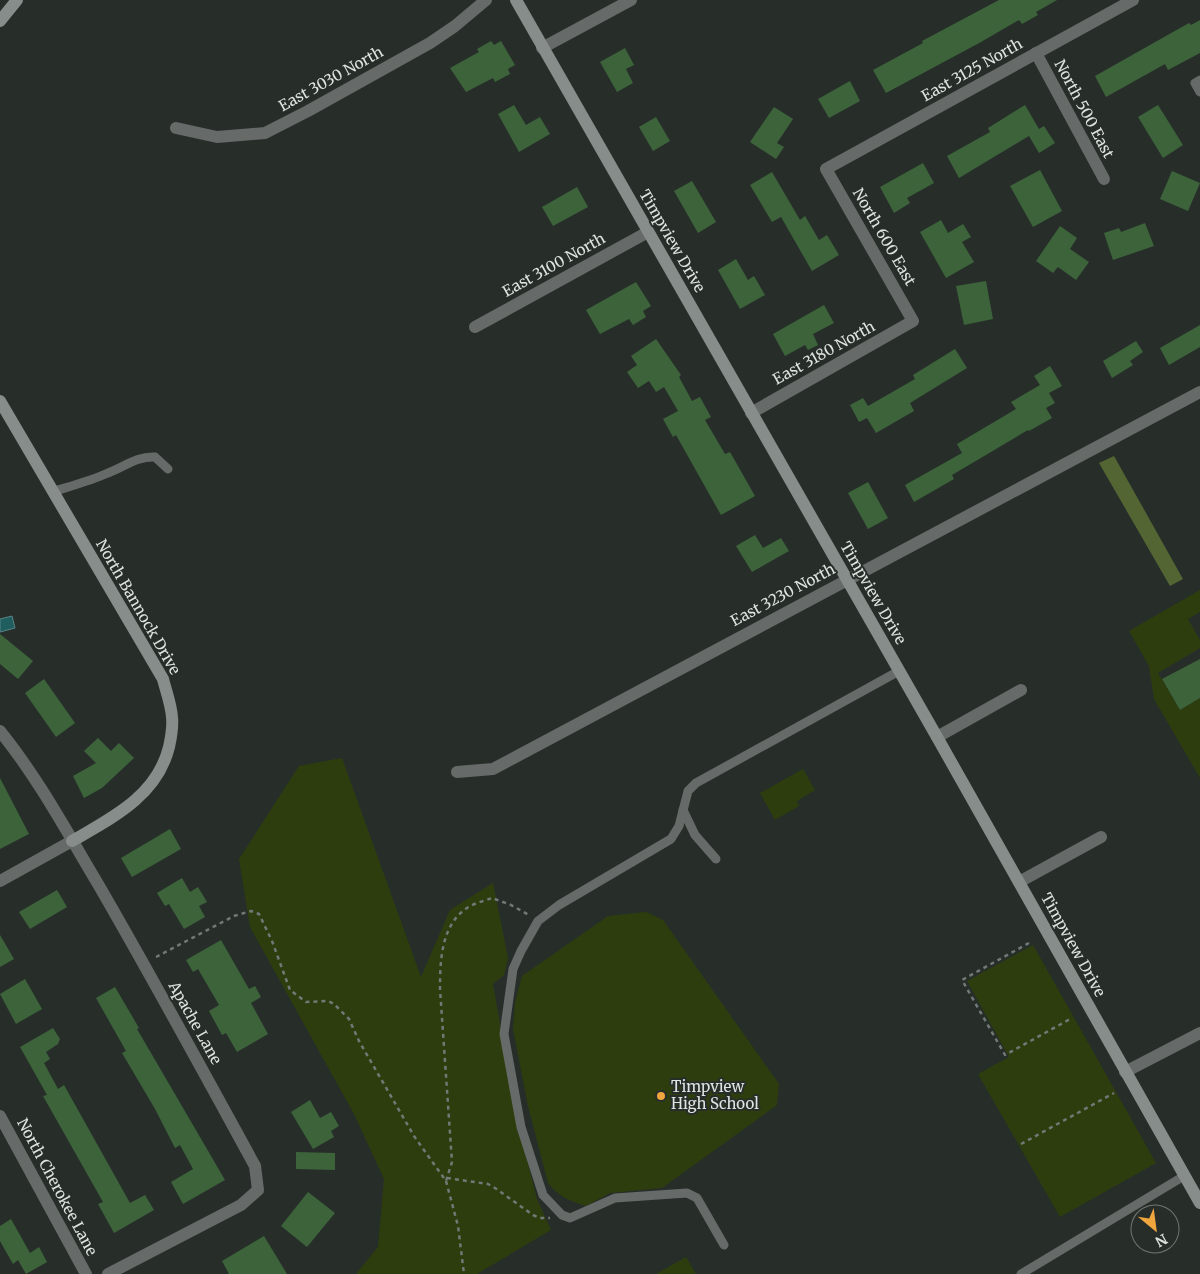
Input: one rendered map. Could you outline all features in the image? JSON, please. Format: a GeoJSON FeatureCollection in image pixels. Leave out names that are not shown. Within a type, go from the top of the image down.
{"type":"FeatureCollection","features":[{"type":"Feature","properties":{"kind":"street"},"geometry":{"type":"LineString","coordinates":[[0,21],[17,0]]}},
{"type":"Feature","properties":{"kind":"street","name":"East 3030 North"},"geometry":{"type":"LineString","coordinates":[[176,128],[217,137],[264,133],[308,111],[430,43],[455,26],[486,0]]}},
{"type":"Feature","properties":{"kind":"street","name":"Timpview Drive"},"geometry":{"type":"LineString","coordinates":[[516,0],[937,737],[1200,1203]]}},
{"type":"Feature","properties":{"kind":"street"},"geometry":{"type":"LineString","coordinates":[[542,48],[631,0]]}},
{"type":"Feature","properties":{"kind":"street","name":"East 3125 North"},"geometry":{"type":"LineString","coordinates":[[826,168],[1133,0]]}},
{"type":"Feature","properties":{"kind":"street","name":"North 500 East"},"geometry":{"type":"LineString","coordinates":[[1036,53],[1104,179]]}},
{"type":"Feature","properties":{"kind":"street","name":"North 600 East"},"geometry":{"type":"LineString","coordinates":[[826,168],[913,321]]}},
{"type":"Feature","properties":{"kind":"street","name":"East 3100 North"},"geometry":{"type":"LineString","coordinates":[[475,327],[648,232]]}},
{"type":"Feature","properties":{"kind":"street","name":"East 3180 North"},"geometry":{"type":"LineString","coordinates":[[751,413],[913,321]]}},
{"type":"Feature","properties":{"kind":"street","name":"East 3230 North"},"geometry":{"type":"LineString","coordinates":[[457,772],[493,769],[846,579],[1200,392]]}},
{"type":"Feature","properties":{"kind":"street","name":"North Bannock Drive"},"geometry":{"type":"LineString","coordinates":[[0,401],[163,679],[172,718],[171,738],[166,757],[152,784],[120,814],[0,881]]}},
{"type":"Feature","properties":{"kind":"street"},"geometry":{"type":"LineString","coordinates":[[937,737],[1022,690]]}},
{"type":"Feature","properties":{"kind":"street","name":"Apache Lane"},"geometry":{"type":"LineString","coordinates":[[0,731],[22,758],[144,963],[255,1166],[258,1190],[241,1205],[108,1274]]}},
{"type":"Feature","properties":{"kind":"street"},"geometry":{"type":"LineString","coordinates":[[1019,882],[1101,837]]}},
{"type":"Feature","properties":{"kind":"street"},"geometry":{"type":"LineString","coordinates":[[1125,1072],[1200,1033]]}},
{"type":"Feature","properties":{"kind":"street","name":"North Cherokee Lane"},"geometry":{"type":"LineString","coordinates":[[0,1116],[86,1274]]}},
{"type":"Feature","properties":{"kind":"lane"},"geometry":{"type":"LineString","coordinates":[[1200,80],[1195,83],[1200,92]]}},
{"type":"Feature","properties":{"kind":"lane"},"geometry":{"type":"LineString","coordinates":[[52,492],[106,474],[138,458],[147,456],[155,456],[168,469]]}},
{"type":"Feature","properties":{"kind":"lane"},"geometry":{"type":"LineString","coordinates":[[724,1245],[697,1198],[687,1193],[615,1198],[570,1218],[562,1215],[542,1194],[521,1126],[504,1034],[512,969],[538,921],[559,905],[671,840],[679,826],[688,791],[696,783],[899,671]]}},
{"type":"Feature","properties":{"kind":"lane"},"geometry":{"type":"LineString","coordinates":[[683,810],[695,835],[716,859]]}},
{"type":"Feature","properties":{"kind":"lane"},"geometry":{"type":"LineString","coordinates":[[1021,1274],[1184,1176]]}},
{"type":"Feature","properties":{"kind":"path"},"geometry":{"type":"LineString","coordinates":[[446,1180],[452,1162],[440,964],[446,937],[453,922],[467,908],[492,898],[511,905],[538,921]]}},
{"type":"Feature","properties":{"kind":"path"},"geometry":{"type":"LineString","coordinates":[[156,956],[234,916],[250,911],[259,914],[272,941],[290,990],[306,1002],[328,1001],[334,1004],[348,1019],[414,1136],[446,1180],[458,1226],[464,1274]]}},
{"type":"Feature","properties":{"kind":"path"},"geometry":{"type":"LineString","coordinates":[[1029,943],[962,980],[1005,1055],[1072,1018]]}},
{"type":"Feature","properties":{"kind":"path"},"geometry":{"type":"LineString","coordinates":[[1021,1144],[1114,1093]]}},
{"type":"Feature","properties":{"kind":"path"},"geometry":{"type":"LineString","coordinates":[[446,1180],[453,1179],[488,1184],[533,1215]]}},
{"type":"Feature","properties":{"kind":"green space"},"geometry":{"type":"Polygon","coordinates":[[[1114,456],[1183,579],[1170,586],[1099,463],[1114,456]]]}},
{"type":"Feature","properties":{"kind":"green space"},"geometry":{"type":"Polygon","coordinates":[[[1200,590],[1200,612],[1188,619],[1200,640],[1200,648],[1158,673],[1180,710],[1200,698],[1200,778],[1154,699],[1149,666],[1129,631],[1200,590]]]}},
{"type":"Feature","properties":{"kind":"green space"},"geometry":{"type":"Polygon","coordinates":[[[342,758],[421,977],[450,910],[493,883],[508,958],[504,975],[493,984],[518,1125],[537,1199],[551,1230],[477,1274],[356,1274],[378,1247],[384,1179],[354,1114],[250,927],[239,859],[299,766],[342,758]]]}},
{"type":"Feature","properties":{"kind":"green space"},"geometry":{"type":"Polygon","coordinates":[[[803,769],[815,790],[797,801],[799,806],[775,820],[760,793],[803,769]]]}},
{"type":"Feature","properties":{"kind":"green space"},"geometry":{"type":"Polygon","coordinates":[[[646,912],[663,920],[779,1084],[777,1105],[662,1188],[610,1193],[586,1206],[565,1198],[548,1183],[528,1106],[513,1029],[515,1003],[522,976],[608,916],[646,912]]]}},
{"type":"Feature","properties":{"kind":"green space"},"geometry":{"type":"Polygon","coordinates":[[[1033,945],[1156,1163],[1060,1217],[978,1074],[1009,1057],[967,981],[1033,945]]]}},
{"type":"Feature","properties":{"kind":"green space"},"geometry":{"type":"Polygon","coordinates":[[[686,1257],[696,1274],[656,1274],[686,1257]]]}},
{"type":"Feature","properties":{"kind":"water"},"geometry":{"type":"Polygon","coordinates":[[[12,616],[15,628],[0,632],[0,619],[12,616]]]}},
{"type":"Feature","properties":{"kind":"building"},"geometry":{"type":"Polygon","coordinates":[[[999,0],[1057,0],[1036,12],[1038,15],[1022,24],[1019,20],[886,93],[873,70],[923,43],[922,41],[999,0]]]}},
{"type":"Feature","properties":{"kind":"building"},"geometry":{"type":"Polygon","coordinates":[[[1200,20],[1200,53],[1168,70],[1165,64],[1106,97],[1095,76],[1189,23],[1191,25],[1200,20]]]}},
{"type":"Feature","properties":{"kind":"building"},"geometry":{"type":"Polygon","coordinates":[[[491,41],[494,45],[501,41],[515,65],[508,69],[510,74],[495,82],[493,78],[466,92],[450,68],[479,52],[477,49],[491,41]]]}},
{"type":"Feature","properties":{"kind":"building"},"geometry":{"type":"Polygon","coordinates":[[[625,48],[634,65],[626,69],[633,83],[617,92],[600,62],[625,48]]]}},
{"type":"Feature","properties":{"kind":"building"},"geometry":{"type":"Polygon","coordinates":[[[850,81],[860,101],[829,118],[818,99],[850,81]]]}},
{"type":"Feature","properties":{"kind":"building"},"geometry":{"type":"Polygon","coordinates":[[[514,105],[526,125],[540,117],[550,134],[519,152],[498,114],[514,105]]]}},
{"type":"Feature","properties":{"kind":"building"},"geometry":{"type":"Polygon","coordinates":[[[1025,105],[1039,129],[1044,126],[1055,143],[1039,153],[1029,136],[959,178],[947,156],[990,132],[988,128],[1025,105]]]}},
{"type":"Feature","properties":{"kind":"building"},"geometry":{"type":"Polygon","coordinates":[[[1158,105],[1183,145],[1163,158],[1138,117],[1158,105]]]}},
{"type":"Feature","properties":{"kind":"building"},"geometry":{"type":"Polygon","coordinates":[[[774,107],[793,119],[777,143],[784,147],[776,159],[750,142],[774,107]]]}},
{"type":"Feature","properties":{"kind":"building"},"geometry":{"type":"Polygon","coordinates":[[[656,117],[670,141],[653,151],[639,127],[656,117]]]}},
{"type":"Feature","properties":{"kind":"building"},"geometry":{"type":"Polygon","coordinates":[[[923,163],[934,183],[907,198],[910,203],[894,213],[880,187],[923,163]]]}},
{"type":"Feature","properties":{"kind":"building"},"geometry":{"type":"Polygon","coordinates":[[[1040,170],[1062,211],[1033,227],[1010,186],[1040,170]]]}},
{"type":"Feature","properties":{"kind":"building"},"geometry":{"type":"Polygon","coordinates":[[[1172,171],[1200,183],[1188,211],[1160,199],[1172,171]]]}},
{"type":"Feature","properties":{"kind":"building"},"geometry":{"type":"Polygon","coordinates":[[[772,172],[800,220],[805,216],[819,240],[827,235],[839,255],[812,271],[781,217],[772,222],[750,185],[772,172]]]}},
{"type":"Feature","properties":{"kind":"building"},"geometry":{"type":"Polygon","coordinates":[[[692,181],[716,222],[698,233],[674,191],[692,181]]]}},
{"type":"Feature","properties":{"kind":"building"},"geometry":{"type":"Polygon","coordinates":[[[577,187],[588,207],[553,226],[542,207],[577,187]]]}},
{"type":"Feature","properties":{"kind":"building"},"geometry":{"type":"Polygon","coordinates":[[[941,220],[948,233],[963,224],[971,237],[962,242],[974,262],[946,278],[920,232],[941,220]]]}},
{"type":"Feature","properties":{"kind":"building"},"geometry":{"type":"Polygon","coordinates":[[[1145,223],[1154,246],[1113,260],[1104,233],[1119,228],[1121,232],[1145,223]]]}},
{"type":"Feature","properties":{"kind":"building"},"geometry":{"type":"Polygon","coordinates":[[[1060,226],[1077,238],[1070,249],[1089,262],[1076,280],[1058,267],[1053,273],[1036,261],[1060,226]]]}},
{"type":"Feature","properties":{"kind":"building"},"geometry":{"type":"Polygon","coordinates":[[[736,259],[748,280],[754,276],[765,295],[740,309],[718,270],[736,259]]]}},
{"type":"Feature","properties":{"kind":"building"},"geometry":{"type":"Polygon","coordinates":[[[986,281],[993,319],[964,325],[956,286],[986,281]]]}},
{"type":"Feature","properties":{"kind":"building"},"geometry":{"type":"Polygon","coordinates":[[[636,282],[651,306],[643,311],[646,317],[633,325],[629,319],[600,334],[586,310],[636,282]]]}},
{"type":"Feature","properties":{"kind":"building"},"geometry":{"type":"Polygon","coordinates":[[[824,305],[834,323],[813,334],[818,345],[808,350],[805,345],[785,356],[773,334],[824,305]]]}},
{"type":"Feature","properties":{"kind":"building"},"geometry":{"type":"Polygon","coordinates":[[[1200,325],[1200,347],[1169,365],[1160,348],[1200,325]]]}},
{"type":"Feature","properties":{"kind":"building"},"geometry":{"type":"Polygon","coordinates":[[[656,339],[681,375],[679,377],[692,401],[700,397],[711,417],[705,420],[725,454],[730,452],[755,496],[721,515],[676,435],[673,437],[663,419],[678,411],[664,387],[656,392],[649,381],[638,388],[627,372],[637,365],[631,356],[656,339]]]}},
{"type":"Feature","properties":{"kind":"building"},"geometry":{"type":"Polygon","coordinates":[[[1136,341],[1143,352],[1130,361],[1133,365],[1112,378],[1103,361],[1136,341]]]}},
{"type":"Feature","properties":{"kind":"building"},"geometry":{"type":"Polygon","coordinates":[[[955,349],[967,368],[910,403],[914,411],[876,433],[867,418],[859,422],[850,405],[863,398],[868,406],[915,379],[913,375],[955,349]]]}},
{"type":"Feature","properties":{"kind":"building"},"geometry":{"type":"Polygon","coordinates":[[[1050,366],[1062,386],[1049,393],[1055,403],[1046,408],[1052,418],[952,475],[954,479],[914,502],[905,485],[962,453],[957,444],[1016,409],[1011,402],[1040,385],[1034,376],[1050,366]]]}},
{"type":"Feature","properties":{"kind":"building"},"geometry":{"type":"Polygon","coordinates":[[[868,482],[888,518],[868,529],[848,493],[868,482]]]}},
{"type":"Feature","properties":{"kind":"building"},"geometry":{"type":"Polygon","coordinates":[[[755,535],[763,548],[781,538],[789,551],[752,572],[736,546],[755,535]]]}},
{"type":"Feature","properties":{"kind":"building"},"geometry":{"type":"Polygon","coordinates":[[[0,634],[33,661],[18,679],[0,664],[0,634]]]}},
{"type":"Feature","properties":{"kind":"building"},"geometry":{"type":"Polygon","coordinates":[[[1200,659],[1200,698],[1180,710],[1162,679],[1200,659]]]}},
{"type":"Feature","properties":{"kind":"building"},"geometry":{"type":"Polygon","coordinates":[[[44,679],[75,723],[56,737],[25,693],[44,679]]]}},
{"type":"Feature","properties":{"kind":"building"},"geometry":{"type":"Polygon","coordinates":[[[98,738],[111,751],[119,743],[134,758],[102,788],[84,798],[73,776],[96,763],[84,751],[98,738]]]}},
{"type":"Feature","properties":{"kind":"building"},"geometry":{"type":"Polygon","coordinates":[[[0,778],[29,834],[0,849],[0,778]]]}},
{"type":"Feature","properties":{"kind":"building"},"geometry":{"type":"Polygon","coordinates":[[[170,829],[181,849],[132,877],[121,858],[170,829]]]}},
{"type":"Feature","properties":{"kind":"building"},"geometry":{"type":"Polygon","coordinates":[[[182,878],[190,892],[198,887],[207,902],[199,906],[205,917],[184,929],[169,904],[165,906],[157,893],[182,878]]]}},
{"type":"Feature","properties":{"kind":"building"},"geometry":{"type":"Polygon","coordinates":[[[57,890],[67,907],[30,929],[19,912],[57,890]]]}},
{"type":"Feature","properties":{"kind":"building"},"geometry":{"type":"Polygon","coordinates":[[[0,935],[14,959],[0,967],[0,935]]]}},
{"type":"Feature","properties":{"kind":"building"},"geometry":{"type":"Polygon","coordinates":[[[221,940],[249,989],[255,986],[261,997],[251,1003],[268,1034],[237,1052],[226,1033],[222,1035],[209,1011],[219,1005],[198,969],[193,972],[186,960],[221,940]]]}},
{"type":"Feature","properties":{"kind":"building"},"geometry":{"type":"Polygon","coordinates":[[[25,979],[42,1009],[16,1024],[0,994],[25,979]]]}},
{"type":"Feature","properties":{"kind":"building"},"geometry":{"type":"Polygon","coordinates":[[[115,987],[139,1028],[137,1029],[225,1180],[183,1204],[171,1182],[193,1169],[180,1145],[175,1148],[155,1109],[122,1053],[126,1051],[96,998],[115,987]]]}},
{"type":"Feature","properties":{"kind":"building"},"geometry":{"type":"Polygon","coordinates":[[[53,1028],[60,1039],[58,1044],[46,1052],[50,1059],[44,1063],[58,1089],[64,1085],[130,1203],[145,1195],[154,1210],[114,1233],[98,1204],[103,1202],[43,1096],[47,1095],[20,1047],[53,1028]]]}},
{"type":"Feature","properties":{"kind":"building"},"geometry":{"type":"Polygon","coordinates":[[[310,1100],[320,1118],[331,1112],[339,1126],[331,1131],[334,1137],[313,1149],[291,1112],[310,1100]]]}},
{"type":"Feature","properties":{"kind":"building"},"geometry":{"type":"Polygon","coordinates":[[[296,1152],[335,1153],[335,1170],[296,1169],[296,1152]]]}},
{"type":"Feature","properties":{"kind":"building"},"geometry":{"type":"Polygon","coordinates":[[[308,1192],[335,1213],[307,1247],[281,1226],[308,1192]]]}},
{"type":"Feature","properties":{"kind":"building"},"geometry":{"type":"Polygon","coordinates":[[[11,1219],[30,1253],[39,1247],[47,1262],[26,1274],[18,1260],[13,1264],[0,1241],[0,1226],[11,1219]]]}},
{"type":"Feature","properties":{"kind":"building"},"geometry":{"type":"Polygon","coordinates":[[[264,1236],[287,1274],[229,1274],[222,1261],[264,1236]]]}},
{"type":"Feature","properties":{"kind":"place","name":"Timpview High School"},"geometry":{"type":"Point","coordinates":[661,1096]}}]}
